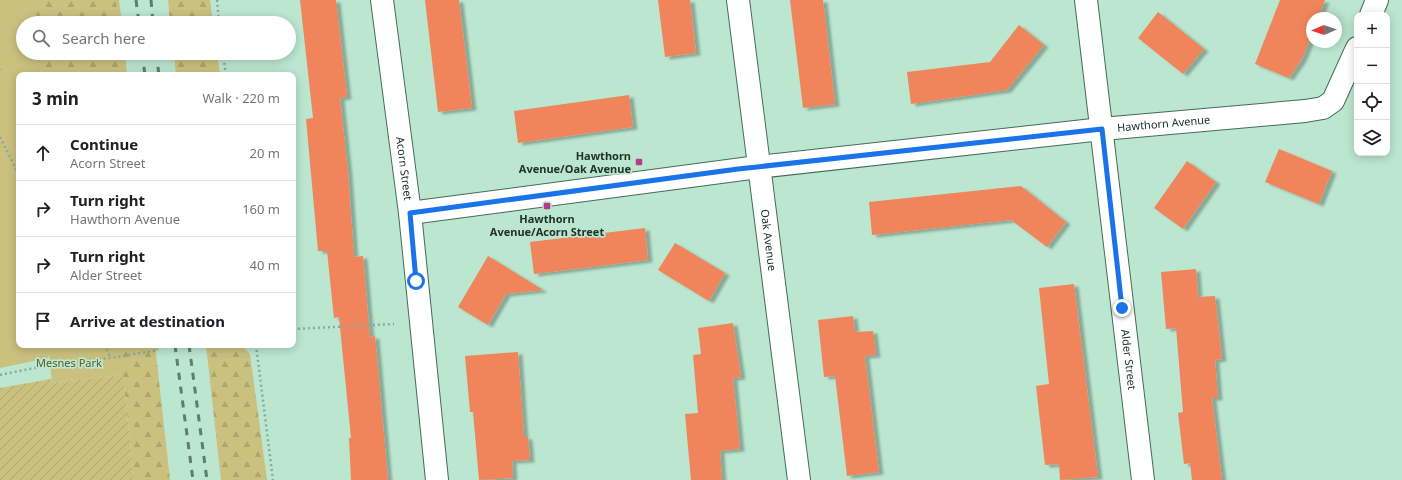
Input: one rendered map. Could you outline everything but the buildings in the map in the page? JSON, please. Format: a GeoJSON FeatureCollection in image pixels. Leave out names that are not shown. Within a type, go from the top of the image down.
{"type":"FeatureCollection","features":[{"type":"Feature","properties":{"kind":"street","name":"Acorn Street"},"geometry":{"type":"LineString","coordinates":[[382,0],[410,213],[437,480]]}},
{"type":"Feature","properties":{"kind":"street","name":"Oak Avenue"},"geometry":{"type":"LineString","coordinates":[[738,0],[758,167],[799,480]]}},
{"type":"Feature","properties":{"kind":"street","name":"Alder Street"},"geometry":{"type":"LineString","coordinates":[[1086,0],[1143,480]]}},
{"type":"Feature","properties":{"kind":"street"},"geometry":{"type":"LineString","coordinates":[[1372,12],[1377,0]]}},
{"type":"Feature","properties":{"kind":"street","name":"Hawthorn Avenue"},"geometry":{"type":"LineString","coordinates":[[410,213],[758,167],[1102,129],[1323,108],[1333,101],[1354,55]]}},
{"type":"Feature","properties":{"kind":"path"},"geometry":{"type":"LineString","coordinates":[[217,0],[218,16]]}},
{"type":"Feature","properties":{"kind":"path"},"geometry":{"type":"LineString","coordinates":[[224,60],[226,72]]}},
{"type":"Feature","properties":{"kind":"path"},"geometry":{"type":"LineString","coordinates":[[0,137],[16,169]]}},
{"type":"Feature","properties":{"kind":"path"},"geometry":{"type":"LineString","coordinates":[[296,329],[421,323]]}},
{"type":"Feature","properties":{"kind":"path"},"geometry":{"type":"LineString","coordinates":[[105,348],[110,358]]}},
{"type":"Feature","properties":{"kind":"path"},"geometry":{"type":"LineString","coordinates":[[256,348],[273,480]]}},
{"type":"Feature","properties":{"kind":"path"},"geometry":{"type":"LineString","coordinates":[[0,375],[58,363],[110,358],[158,350]]}},
{"type":"Feature","properties":{"kind":"green space","name":"Mesnes Park"},"geometry":{"type":"Polygon","coordinates":[[[0,0],[119,0],[121,16],[16,16],[16,60],[126,60],[127,72],[16,72],[16,348],[158,348],[158,350],[123,375],[52,383],[49,354],[48,358],[0,368],[0,0]]]}},
{"type":"Feature","properties":{"kind":"green space"},"geometry":{"type":"Polygon","coordinates":[[[38,0],[116,0],[117,16],[36,16],[38,0]]]}},
{"type":"Feature","properties":{"kind":"green space"},"geometry":{"type":"Polygon","coordinates":[[[168,0],[210,0],[212,16],[169,16],[168,0]]]}},
{"type":"Feature","properties":{"kind":"green space"},"geometry":{"type":"Polygon","coordinates":[[[31,60],[123,60],[124,72],[29,72],[31,60]]]}},
{"type":"Feature","properties":{"kind":"green space"},"geometry":{"type":"Polygon","coordinates":[[[175,60],[218,60],[220,72],[176,72],[175,60]]]}},
{"type":"Feature","properties":{"kind":"green space"},"geometry":{"type":"Polygon","coordinates":[[[110,348],[155,348],[170,480],[134,480],[123,375],[110,348]]]}},
{"type":"Feature","properties":{"kind":"green space"},"geometry":{"type":"Polygon","coordinates":[[[206,348],[244,348],[250,354],[267,480],[221,480],[206,348]]]}},
{"type":"Feature","properties":{"kind":"green space"},"geometry":{"type":"Polygon","coordinates":[[[123,375],[134,480],[0,480],[0,388],[51,379],[52,383],[123,375]]]}},
{"type":"Feature","properties":{"kind":"railway"},"geometry":{"type":"LineString","coordinates":[[136,0],[138,16]]}},
{"type":"Feature","properties":{"kind":"railway"},"geometry":{"type":"LineString","coordinates":[[151,0],[152,16]]}},
{"type":"Feature","properties":{"kind":"railway"},"geometry":{"type":"LineString","coordinates":[[143,60],[145,72]]}},
{"type":"Feature","properties":{"kind":"railway"},"geometry":{"type":"LineString","coordinates":[[157,60],[159,72]]}},
{"type":"Feature","properties":{"kind":"railway"},"geometry":{"type":"LineString","coordinates":[[175,348],[193,480]]}},
{"type":"Feature","properties":{"kind":"railway"},"geometry":{"type":"LineString","coordinates":[[189,348],[207,480]]}},
{"type":"Feature","properties":{"kind":"place","name":"Hawthorn Avenue/Oak Avenue"},"geometry":{"type":"Point","coordinates":[639,162]}},
{"type":"Feature","properties":{"kind":"place","name":"Hawthorn Avenue/Acorn Street"},"geometry":{"type":"Point","coordinates":[547,206]}},
{"type":"Feature","properties":{"kind":"route"},"geometry":{"type":"LineString","coordinates":[[416,281],[410,213],[738,169],[1102,129],[1122,308]]}}]}
